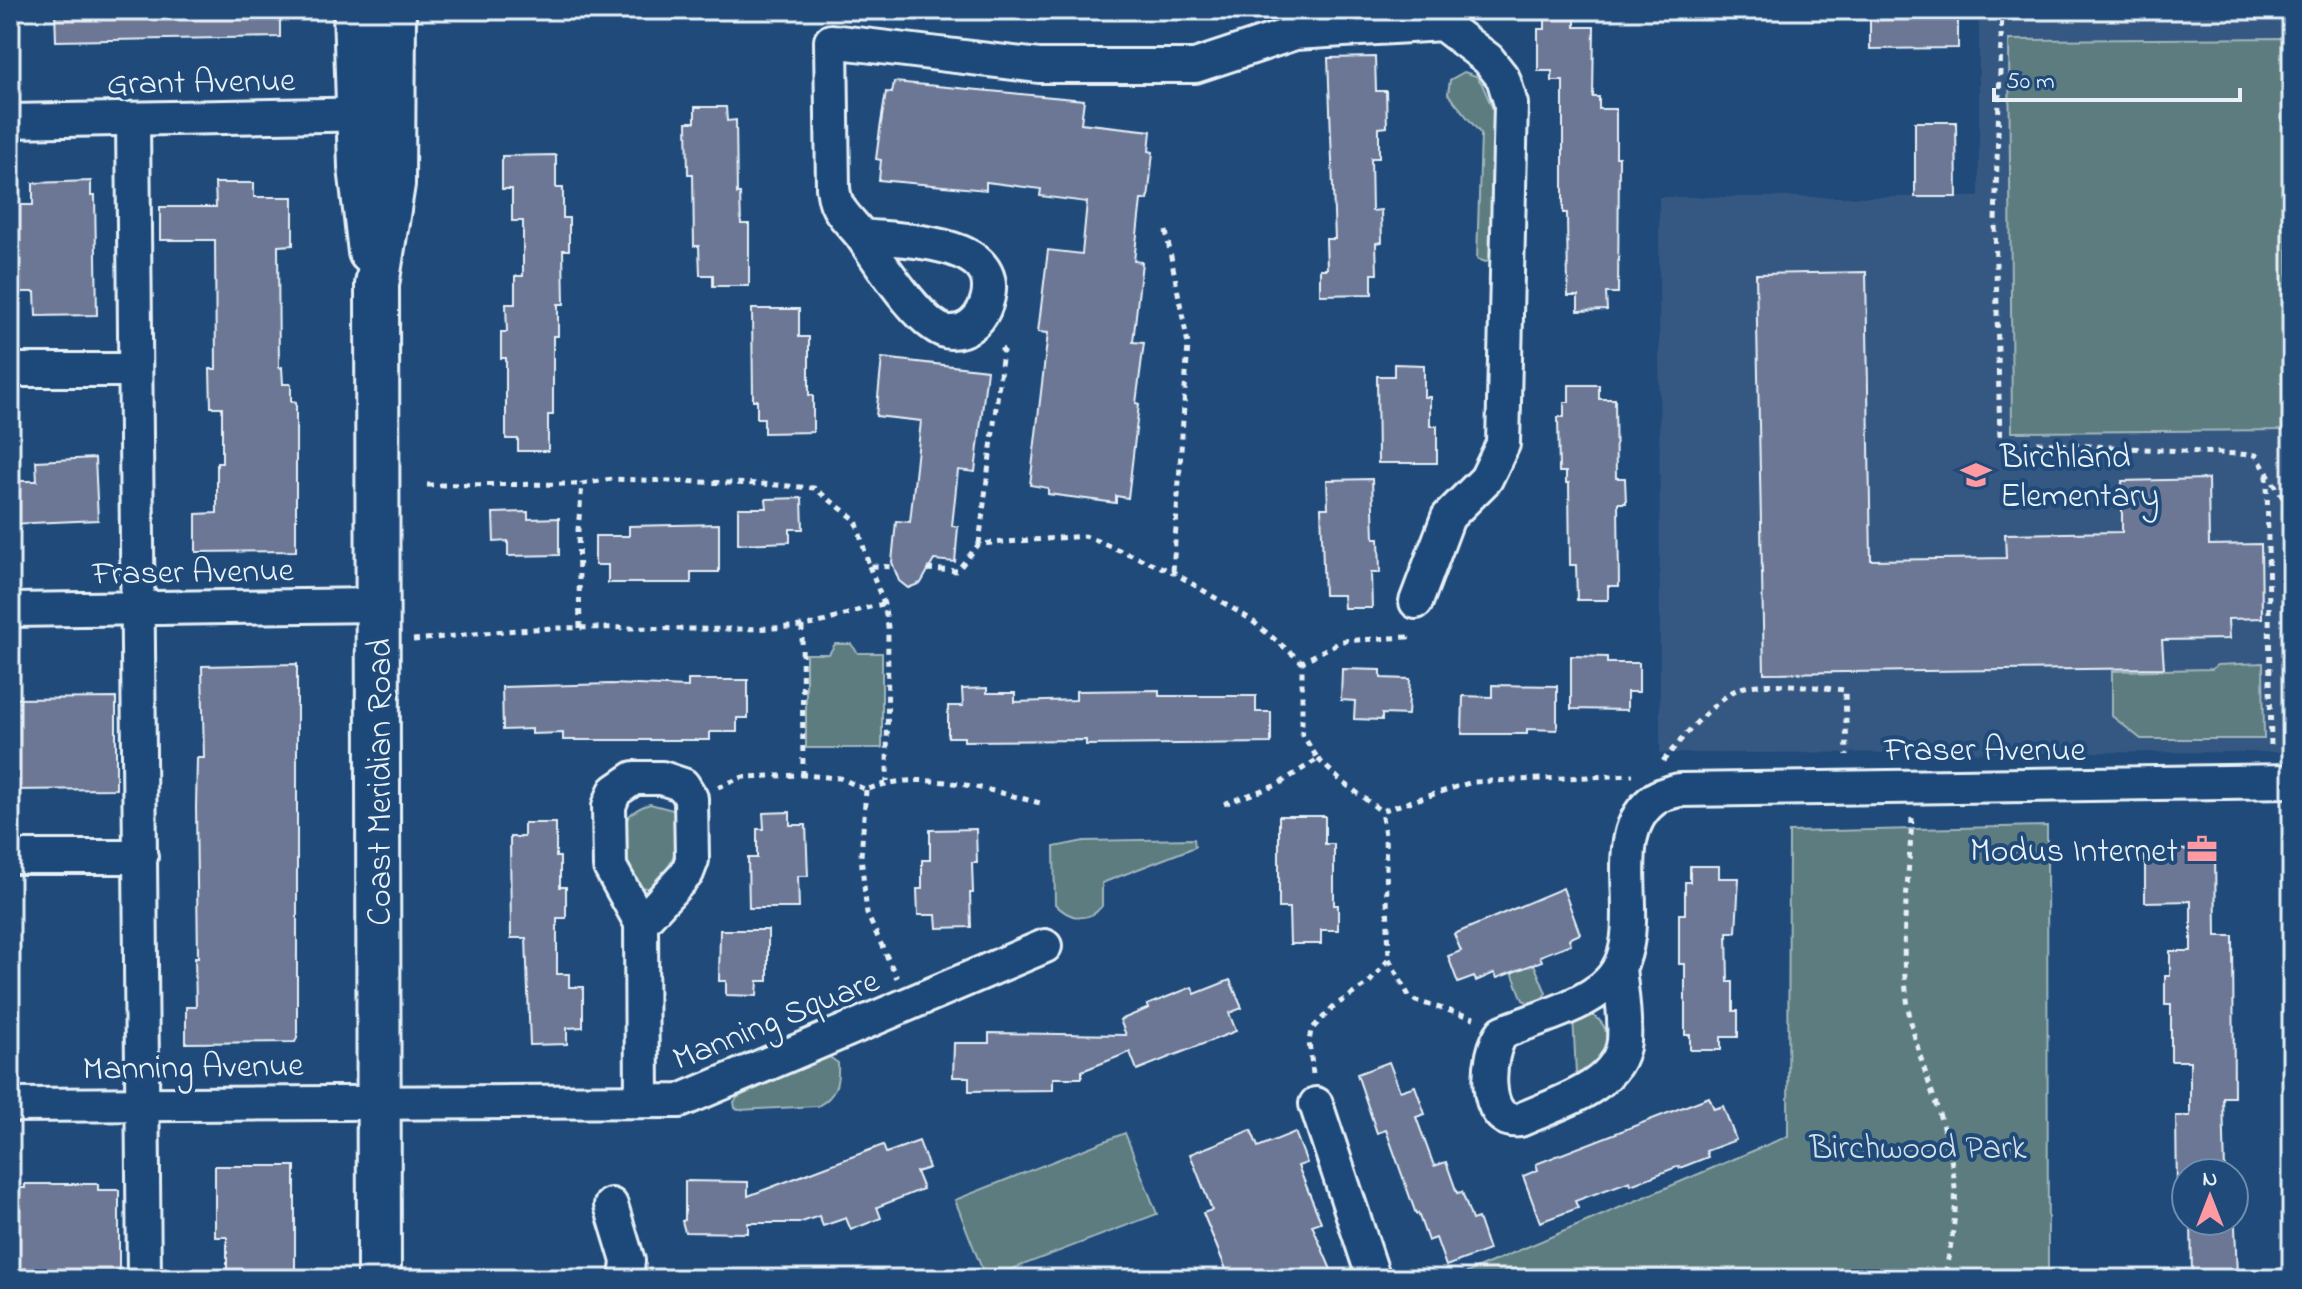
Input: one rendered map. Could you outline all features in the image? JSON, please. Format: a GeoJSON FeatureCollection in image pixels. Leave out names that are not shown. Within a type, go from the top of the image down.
{"type":"FeatureCollection","features":[{"type":"Feature","properties":{"kind":"main road","name":"Coast Meridian Road"},"geometry":{"type":"LineString","coordinates":[[355,10],[393,184],[377,285],[379,1279]]}},
{"type":"Feature","properties":{"kind":"main road","name":"Coast Meridian Road"},"geometry":{"type":"LineString","coordinates":[[376,114],[394,10]]}},
{"type":"Feature","properties":{"kind":"street"},"geometry":{"type":"LineString","coordinates":[[862,236],[950,246],[968,254],[981,266],[991,287],[982,314],[970,327],[950,333],[939,330],[927,320],[874,256],[840,210],[833,188],[831,41],[1039,66],[1195,66],[1295,33],[1442,17],[1488,59],[1503,78],[1511,104],[1503,444],[1486,479],[1448,517],[1416,602]]}},
{"type":"Feature","properties":{"kind":"street","name":"Grant Avenue"},"geometry":{"type":"LineString","coordinates":[[10,121],[376,114]]}},
{"type":"Feature","properties":{"kind":"street"},"geometry":{"type":"LineString","coordinates":[[133,121],[144,1279]]}},
{"type":"Feature","properties":{"kind":"street"},"geometry":{"type":"LineString","coordinates":[[10,370],[135,370]]}},
{"type":"Feature","properties":{"kind":"street","name":"Fraser Avenue"},"geometry":{"type":"LineString","coordinates":[[10,610],[137,609],[378,624]]}},
{"type":"Feature","properties":{"kind":"street"},"geometry":{"type":"LineString","coordinates":[[641,923],[687,873],[692,860],[691,798],[683,785],[662,778],[634,778],[615,791],[609,806],[610,867],[641,923],[642,1101]]}},
{"type":"Feature","properties":{"kind":"street"},"geometry":{"type":"LineString","coordinates":[[1619,967],[1624,1040],[1621,1057],[1614,1069],[1601,1082],[1520,1120],[1510,1121],[1499,1111],[1491,1083],[1493,1050],[1503,1032],[1601,990],[1619,967],[1629,942],[1629,854],[1633,825],[1644,808],[1659,796],[1668,779]]}},
{"type":"Feature","properties":{"kind":"street","name":"Fraser Avenue"},"geometry":{"type":"LineString","coordinates":[[1668,779],[1847,787],[2292,781]]}},
{"type":"Feature","properties":{"kind":"street"},"geometry":{"type":"LineString","coordinates":[[10,857],[141,857]]}},
{"type":"Feature","properties":{"kind":"street","name":"Manning Square"},"geometry":{"type":"LineString","coordinates":[[377,1101],[680,1101],[1045,946]]}},
{"type":"Feature","properties":{"kind":"street","name":"Manning Avenue"},"geometry":{"type":"LineString","coordinates":[[10,1105],[377,1101]]}},
{"type":"Feature","properties":{"kind":"street"},"geometry":{"type":"LineString","coordinates":[[1316,1104],[1374,1279]]}},
{"type":"Feature","properties":{"kind":"street"},"geometry":{"type":"LineString","coordinates":[[611,1205],[628,1261],[626,1279]]}},
{"type":"Feature","properties":{"kind":"path"},"geometry":{"type":"LineString","coordinates":[[2002,10],[1995,222],[2000,441],[2256,455],[2292,512]]}},
{"type":"Feature","properties":{"kind":"path"},"geometry":{"type":"LineString","coordinates":[[1166,231],[1188,344],[1173,572]]}},
{"type":"Feature","properties":{"kind":"path"},"geometry":{"type":"LineString","coordinates":[[927,569],[957,571],[979,544],[1003,351],[982,314]]}},
{"type":"Feature","properties":{"kind":"path"},"geometry":{"type":"LineString","coordinates":[[2267,473],[2271,755]]}},
{"type":"Feature","properties":{"kind":"path"},"geometry":{"type":"LineString","coordinates":[[427,485],[582,484],[612,479],[814,488],[856,520],[884,604],[888,627],[887,782]]}},
{"type":"Feature","properties":{"kind":"path"},"geometry":{"type":"LineString","coordinates":[[580,628],[578,530],[582,484]]}},
{"type":"Feature","properties":{"kind":"path"},"geometry":{"type":"LineString","coordinates":[[979,544],[1085,536],[1173,572],[1250,619],[1302,662]]}},
{"type":"Feature","properties":{"kind":"path"},"geometry":{"type":"LineString","coordinates":[[869,566],[894,567]]}},
{"type":"Feature","properties":{"kind":"path"},"geometry":{"type":"LineString","coordinates":[[1302,662],[1341,641],[1408,637],[1416,602]]}},
{"type":"Feature","properties":{"kind":"path"},"geometry":{"type":"LineString","coordinates":[[378,624],[516,631],[580,628],[716,631],[802,626],[829,620],[858,608],[884,604]]}},
{"type":"Feature","properties":{"kind":"path"},"geometry":{"type":"LineString","coordinates":[[802,626],[803,775]]}},
{"type":"Feature","properties":{"kind":"path"},"geometry":{"type":"LineString","coordinates":[[1302,662],[1302,734],[1318,759],[1381,811],[1385,835],[1389,959],[1409,996],[1416,1001],[1488,1022],[1503,1032]]}},
{"type":"Feature","properties":{"kind":"path"},"geometry":{"type":"LineString","coordinates":[[1668,779],[1688,732],[1736,690],[1770,684],[1845,690],[1847,787]]}},
{"type":"Feature","properties":{"kind":"path"},"geometry":{"type":"LineString","coordinates":[[1224,804],[1277,785],[1318,759]]}},
{"type":"Feature","properties":{"kind":"path"},"geometry":{"type":"LineString","coordinates":[[1381,811],[1472,782],[1639,774]]}},
{"type":"Feature","properties":{"kind":"path"},"geometry":{"type":"LineString","coordinates":[[691,798],[743,777],[803,775],[840,778],[866,790],[887,782],[968,784],[1040,803]]}},
{"type":"Feature","properties":{"kind":"path"},"geometry":{"type":"LineString","coordinates":[[1913,785],[1905,956],[1909,1011],[1941,1122],[1955,1189],[1955,1220],[1944,1279]]}},
{"type":"Feature","properties":{"kind":"path"},"geometry":{"type":"LineString","coordinates":[[866,790],[861,856],[867,914],[909,1004]]}},
{"type":"Feature","properties":{"kind":"path"},"geometry":{"type":"LineString","coordinates":[[1316,1104],[1309,1042],[1311,1030],[1325,1013],[1368,984],[1389,959]]}},
{"type":"Feature","properties":{"kind":"shaded area","name":"Birchland Elementary"},"geometry":{"type":"Polygon","coordinates":[[[1979,10],[2292,10],[2292,752],[1660,753],[1659,197],[1979,197],[1979,10]]]}},
{"type":"Feature","properties":{"kind":"green space"},"geometry":{"type":"Polygon","coordinates":[[[2285,38],[2289,430],[2012,432],[2009,40],[2285,38]]]}},
{"type":"Feature","properties":{"kind":"green space"},"geometry":{"type":"Polygon","coordinates":[[[1464,72],[1476,76],[1482,84],[1498,121],[1496,251],[1486,262],[1477,259],[1481,134],[1448,94],[1450,80],[1464,72]]]}},
{"type":"Feature","properties":{"kind":"green space"},"geometry":{"type":"Polygon","coordinates":[[[835,644],[851,644],[858,653],[882,653],[882,748],[806,748],[806,654],[829,654],[835,644]]]}},
{"type":"Feature","properties":{"kind":"green space"},"geometry":{"type":"Polygon","coordinates":[[[2263,663],[2264,739],[2141,739],[2112,716],[2112,671],[2212,669],[2217,665],[2263,663]]]}},
{"type":"Feature","properties":{"kind":"green space"},"geometry":{"type":"Polygon","coordinates":[[[650,804],[673,810],[679,829],[676,847],[662,883],[650,889],[637,885],[633,880],[626,861],[622,833],[632,813],[650,804]]]}},
{"type":"Feature","properties":{"kind":"green space","name":"Birchwood Park"},"geometry":{"type":"Polygon","coordinates":[[[2047,826],[2048,1279],[1452,1279],[1788,1136],[1789,832],[2047,826]]]}},
{"type":"Feature","properties":{"kind":"green space"},"geometry":{"type":"Polygon","coordinates":[[[1194,839],[1195,847],[1102,883],[1102,906],[1091,915],[1072,916],[1055,904],[1054,847],[1084,841],[1194,839]]]}},
{"type":"Feature","properties":{"kind":"green space"},"geometry":{"type":"Polygon","coordinates":[[[1534,964],[1546,993],[1542,999],[1529,1003],[1523,1000],[1512,972],[1534,964]]]}},
{"type":"Feature","properties":{"kind":"green space"},"geometry":{"type":"Polygon","coordinates":[[[1588,1013],[1605,1028],[1606,1046],[1595,1063],[1576,1074],[1573,1015],[1588,1013]]]}},
{"type":"Feature","properties":{"kind":"green space"},"geometry":{"type":"Polygon","coordinates":[[[828,1056],[838,1063],[837,1083],[833,1094],[818,1106],[735,1108],[734,1102],[738,1097],[828,1056]]]}},
{"type":"Feature","properties":{"kind":"green space"},"geometry":{"type":"Polygon","coordinates":[[[1125,1133],[1157,1214],[986,1279],[955,1200],[1125,1133]]]}},
{"type":"Feature","properties":{"kind":"building"},"geometry":{"type":"Polygon","coordinates":[[[55,10],[280,10],[280,37],[56,41],[55,10]]]}},
{"type":"Feature","properties":{"kind":"building"},"geometry":{"type":"Polygon","coordinates":[[[1870,10],[1958,10],[1958,48],[1870,49],[1870,10]]]}},
{"type":"Feature","properties":{"kind":"building"},"geometry":{"type":"Polygon","coordinates":[[[1545,14],[1575,14],[1575,27],[1594,27],[1593,97],[1599,97],[1599,109],[1616,109],[1616,157],[1619,157],[1618,293],[1606,293],[1607,310],[1578,311],[1578,296],[1568,296],[1567,213],[1563,213],[1563,81],[1552,81],[1552,71],[1538,71],[1538,29],[1545,29],[1545,14]]]}},
{"type":"Feature","properties":{"kind":"building"},"geometry":{"type":"Polygon","coordinates":[[[1375,57],[1376,91],[1386,91],[1387,127],[1379,128],[1379,158],[1371,158],[1372,211],[1381,210],[1382,242],[1376,243],[1377,274],[1372,274],[1372,294],[1320,295],[1320,269],[1327,269],[1326,239],[1335,239],[1328,58],[1375,57]]]}},
{"type":"Feature","properties":{"kind":"building"},"geometry":{"type":"Polygon","coordinates":[[[894,82],[1084,100],[1081,123],[1151,131],[1149,151],[1153,152],[1148,200],[1141,200],[1134,261],[1142,262],[1133,342],[1144,343],[1128,498],[1116,496],[1116,503],[1048,494],[1048,488],[1030,485],[1048,333],[1038,332],[1048,250],[1082,254],[1087,202],[1040,196],[1041,189],[986,182],[986,190],[879,180],[881,160],[876,159],[880,129],[886,92],[892,93],[894,82]]]}},
{"type":"Feature","properties":{"kind":"building"},"geometry":{"type":"Polygon","coordinates":[[[695,107],[726,107],[727,121],[736,120],[737,194],[740,194],[741,224],[749,224],[749,286],[713,286],[713,275],[700,275],[699,246],[694,246],[693,174],[688,174],[687,122],[695,122],[695,107]]]}},
{"type":"Feature","properties":{"kind":"building"},"geometry":{"type":"Polygon","coordinates":[[[1915,122],[1956,122],[1957,197],[1915,197],[1915,122]]]}},
{"type":"Feature","properties":{"kind":"building"},"geometry":{"type":"Polygon","coordinates":[[[556,155],[556,188],[563,188],[563,218],[569,218],[569,250],[563,250],[564,304],[558,304],[558,336],[553,336],[553,415],[548,415],[548,451],[518,451],[518,439],[506,439],[506,358],[501,358],[501,332],[507,332],[506,304],[515,304],[515,276],[523,276],[523,221],[512,221],[512,189],[502,189],[502,156],[556,155]]]}},
{"type":"Feature","properties":{"kind":"building"},"geometry":{"type":"Polygon","coordinates":[[[91,181],[91,196],[95,196],[97,315],[36,316],[35,292],[10,292],[10,205],[33,205],[33,183],[91,181]]]}},
{"type":"Feature","properties":{"kind":"building"},"geometry":{"type":"Polygon","coordinates":[[[215,183],[254,183],[254,197],[293,197],[293,245],[278,246],[279,368],[282,367],[283,384],[291,384],[291,402],[296,402],[296,551],[196,552],[196,514],[217,513],[217,463],[222,463],[222,407],[211,407],[210,369],[216,369],[215,240],[160,240],[160,207],[216,207],[215,183]]]}},
{"type":"Feature","properties":{"kind":"building"},"geometry":{"type":"Polygon","coordinates":[[[1866,272],[1871,560],[2006,558],[2005,534],[2122,532],[2122,481],[2208,479],[2209,545],[2261,544],[2262,618],[2228,619],[2229,639],[2162,640],[2164,668],[1764,673],[1756,274],[1866,272]]]}},
{"type":"Feature","properties":{"kind":"building"},"geometry":{"type":"Polygon","coordinates":[[[752,309],[799,309],[799,337],[809,337],[809,395],[813,395],[813,432],[764,433],[764,418],[757,418],[757,400],[753,400],[752,309]]]}},
{"type":"Feature","properties":{"kind":"building"},"geometry":{"type":"Polygon","coordinates":[[[882,358],[987,370],[975,472],[958,470],[952,526],[958,527],[955,562],[934,560],[921,583],[908,588],[899,581],[892,562],[896,521],[910,522],[921,421],[876,416],[882,358]]]}},
{"type":"Feature","properties":{"kind":"building"},"geometry":{"type":"Polygon","coordinates":[[[1394,364],[1424,365],[1424,397],[1430,397],[1430,426],[1437,426],[1437,463],[1378,463],[1377,376],[1394,376],[1394,364]]]}},
{"type":"Feature","properties":{"kind":"building"},"geometry":{"type":"Polygon","coordinates":[[[1569,385],[1599,385],[1599,399],[1615,399],[1616,478],[1625,478],[1626,503],[1618,503],[1619,586],[1608,586],[1608,600],[1577,600],[1576,565],[1570,565],[1569,483],[1566,483],[1566,472],[1559,472],[1558,417],[1564,417],[1564,402],[1569,402],[1569,385]]]}},
{"type":"Feature","properties":{"kind":"building"},"geometry":{"type":"Polygon","coordinates":[[[95,458],[98,520],[10,524],[10,481],[37,481],[36,461],[95,458]]]}},
{"type":"Feature","properties":{"kind":"building"},"geometry":{"type":"Polygon","coordinates":[[[1372,479],[1374,538],[1379,538],[1380,573],[1371,573],[1372,608],[1344,608],[1343,595],[1324,595],[1321,508],[1328,508],[1327,480],[1372,479]]]}},
{"type":"Feature","properties":{"kind":"building"},"geometry":{"type":"Polygon","coordinates":[[[802,498],[803,529],[790,529],[790,542],[738,544],[738,508],[767,508],[766,499],[802,498]]]}},
{"type":"Feature","properties":{"kind":"building"},"geometry":{"type":"Polygon","coordinates":[[[528,512],[528,519],[559,518],[559,555],[508,556],[508,541],[494,542],[493,513],[528,512]]]}},
{"type":"Feature","properties":{"kind":"building"},"geometry":{"type":"Polygon","coordinates":[[[719,524],[719,572],[691,572],[691,583],[608,583],[608,565],[595,565],[595,536],[629,536],[629,526],[719,524]]]}},
{"type":"Feature","properties":{"kind":"building"},"geometry":{"type":"Polygon","coordinates":[[[1571,656],[1607,657],[1607,663],[1639,663],[1639,692],[1627,692],[1627,710],[1571,709],[1571,656]]]}},
{"type":"Feature","properties":{"kind":"building"},"geometry":{"type":"Polygon","coordinates":[[[297,664],[297,1038],[295,1042],[186,1043],[186,1007],[196,1007],[197,758],[204,758],[202,666],[297,664]]]}},
{"type":"Feature","properties":{"kind":"building"},"geometry":{"type":"Polygon","coordinates":[[[1342,669],[1381,670],[1381,678],[1410,679],[1408,715],[1382,714],[1382,720],[1354,719],[1355,701],[1341,700],[1342,669]]]}},
{"type":"Feature","properties":{"kind":"building"},"geometry":{"type":"Polygon","coordinates":[[[688,680],[748,680],[748,718],[737,718],[737,732],[710,732],[710,740],[563,740],[563,733],[532,734],[532,729],[503,730],[502,687],[611,684],[688,687],[688,680]]]}},
{"type":"Feature","properties":{"kind":"building"},"geometry":{"type":"Polygon","coordinates":[[[1492,685],[1557,686],[1557,730],[1527,729],[1527,734],[1462,734],[1463,696],[1492,697],[1492,685]]]}},
{"type":"Feature","properties":{"kind":"building"},"geometry":{"type":"Polygon","coordinates":[[[987,688],[987,693],[1015,693],[1015,702],[1076,700],[1076,691],[1159,690],[1159,696],[1256,696],[1256,712],[1271,712],[1271,743],[1086,745],[1086,740],[964,741],[964,737],[948,737],[948,706],[963,706],[962,689],[987,688]]]}},
{"type":"Feature","properties":{"kind":"building"},"geometry":{"type":"Polygon","coordinates":[[[116,698],[116,789],[10,790],[10,699],[116,698]]]}},
{"type":"Feature","properties":{"kind":"building"},"geometry":{"type":"Polygon","coordinates":[[[790,812],[790,825],[806,825],[808,876],[798,876],[799,908],[749,908],[748,858],[757,858],[757,829],[764,829],[763,813],[790,812]]]}},
{"type":"Feature","properties":{"kind":"building"},"geometry":{"type":"Polygon","coordinates":[[[1279,816],[1325,816],[1325,844],[1334,844],[1334,905],[1338,905],[1338,930],[1321,930],[1321,944],[1290,944],[1289,908],[1279,908],[1279,816]]]}},
{"type":"Feature","properties":{"kind":"building"},"geometry":{"type":"Polygon","coordinates":[[[524,823],[556,823],[560,887],[566,887],[566,918],[557,918],[557,974],[569,974],[569,987],[583,987],[583,1027],[567,1028],[567,1044],[530,1045],[526,938],[511,938],[510,837],[524,837],[524,823]]]}},
{"type":"Feature","properties":{"kind":"building"},"geometry":{"type":"Polygon","coordinates":[[[976,829],[977,863],[972,863],[973,893],[970,893],[971,927],[937,928],[936,915],[918,915],[917,889],[922,889],[922,860],[930,860],[930,830],[976,829]]]}},
{"type":"Feature","properties":{"kind":"building"},"geometry":{"type":"Polygon","coordinates":[[[2215,849],[2216,936],[2233,936],[2234,1097],[2223,1097],[2225,1157],[2177,1157],[2176,1116],[2190,1116],[2190,1061],[2171,1061],[2171,1005],[2165,1005],[2165,975],[2170,975],[2170,951],[2191,951],[2191,901],[2145,902],[2145,855],[2175,855],[2175,850],[2215,849]]]}},
{"type":"Feature","properties":{"kind":"building"},"geometry":{"type":"Polygon","coordinates":[[[1690,866],[1719,866],[1719,878],[1739,878],[1736,932],[1727,932],[1728,982],[1733,982],[1733,1011],[1738,1011],[1738,1037],[1721,1037],[1721,1050],[1690,1050],[1690,1035],[1685,1035],[1685,964],[1679,964],[1679,914],[1685,914],[1685,882],[1690,882],[1690,866]]]}},
{"type":"Feature","properties":{"kind":"building"},"geometry":{"type":"Polygon","coordinates":[[[1563,888],[1580,934],[1569,939],[1571,944],[1540,956],[1542,961],[1497,978],[1494,973],[1476,981],[1474,977],[1458,983],[1448,956],[1461,951],[1454,934],[1563,888]]]}},
{"type":"Feature","properties":{"kind":"building"},"geometry":{"type":"Polygon","coordinates":[[[720,930],[768,930],[768,981],[758,981],[757,996],[726,995],[726,981],[719,981],[720,930]]]}},
{"type":"Feature","properties":{"kind":"building"},"geometry":{"type":"Polygon","coordinates":[[[1230,980],[1242,1008],[1229,1013],[1236,1031],[1137,1070],[1130,1052],[1082,1071],[1082,1078],[1053,1078],[1053,1090],[969,1091],[969,1077],[953,1077],[954,1043],[989,1043],[989,1033],[1126,1035],[1120,1020],[1149,1008],[1147,1005],[1192,987],[1195,994],[1230,980]]]}},
{"type":"Feature","properties":{"kind":"building"},"geometry":{"type":"Polygon","coordinates":[[[1389,1062],[1400,1091],[1415,1086],[1425,1114],[1416,1117],[1434,1166],[1446,1162],[1457,1193],[1462,1192],[1472,1220],[1478,1218],[1489,1250],[1446,1266],[1436,1238],[1428,1241],[1386,1130],[1377,1133],[1357,1074],[1389,1062]]]}},
{"type":"Feature","properties":{"kind":"building"},"geometry":{"type":"Polygon","coordinates":[[[1709,1097],[1714,1109],[1723,1106],[1736,1140],[1706,1151],[1708,1157],[1680,1168],[1631,1185],[1630,1181],[1575,1201],[1578,1208],[1540,1222],[1523,1176],[1538,1170],[1536,1164],[1709,1097]]]}},
{"type":"Feature","properties":{"kind":"building"},"geometry":{"type":"Polygon","coordinates":[[[1251,1130],[1258,1147],[1295,1132],[1307,1163],[1298,1166],[1321,1222],[1312,1225],[1335,1279],[1230,1279],[1203,1213],[1212,1210],[1190,1154],[1251,1130]]]}},
{"type":"Feature","properties":{"kind":"building"},"geometry":{"type":"Polygon","coordinates":[[[919,1141],[929,1168],[916,1172],[923,1189],[877,1207],[881,1218],[851,1230],[846,1218],[823,1226],[819,1216],[799,1223],[748,1223],[748,1233],[685,1232],[682,1221],[685,1220],[685,1181],[748,1182],[748,1196],[883,1145],[886,1153],[919,1141]]]}},
{"type":"Feature","properties":{"kind":"building"},"geometry":{"type":"Polygon","coordinates":[[[215,1166],[295,1166],[295,1279],[227,1279],[227,1237],[215,1237],[215,1166]]]}},
{"type":"Feature","properties":{"kind":"building"},"geometry":{"type":"Polygon","coordinates":[[[25,1184],[98,1184],[98,1190],[119,1190],[119,1275],[112,1275],[112,1279],[26,1279],[26,1269],[10,1270],[10,1188],[25,1188],[25,1184]]]}},
{"type":"Feature","properties":{"kind":"building"},"geometry":{"type":"Polygon","coordinates":[[[2191,1237],[2235,1237],[2237,1275],[2192,1276],[2191,1237]]]}},
{"type":"Feature","properties":{"kind":"place","name":"Birchland Elementary"},"geometry":{"type":"Point","coordinates":[1976,475]}},
{"type":"Feature","properties":{"kind":"place","name":"Modus Internet"},"geometry":{"type":"Point","coordinates":[2202,849]}}]}
